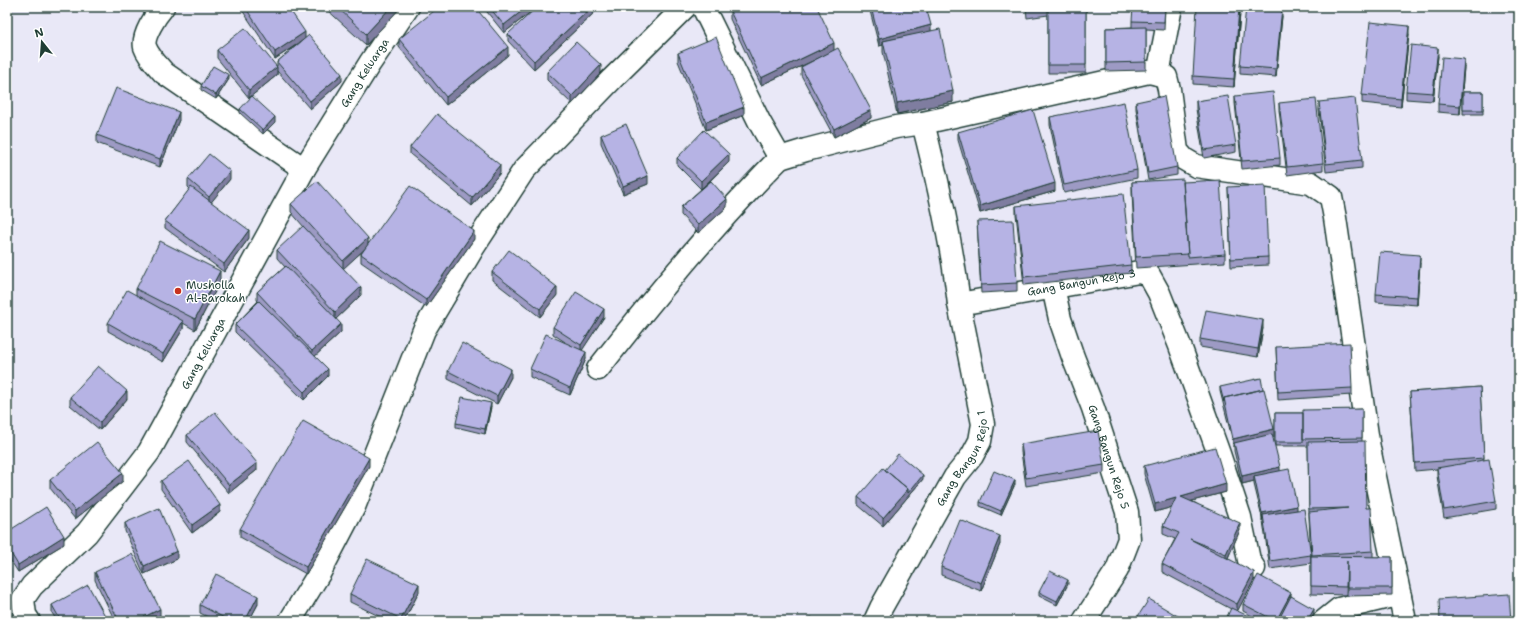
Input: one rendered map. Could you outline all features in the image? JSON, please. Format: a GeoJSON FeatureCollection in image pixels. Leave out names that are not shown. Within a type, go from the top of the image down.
{"type":"FeatureCollection","features":[{"type":"Feature","properties":{"kind":"street"},"geometry":{"type":"LineString","coordinates":[[163,7],[158,12],[147,33],[145,46],[153,60],[164,73],[304,170]]}},
{"type":"Feature","properties":{"kind":"street","name":"Gang Keluarga"},"geometry":{"type":"LineString","coordinates":[[29,621],[25,615],[23,599],[32,586],[87,533],[149,452],[304,170],[370,63],[408,7]]}},
{"type":"Feature","properties":{"kind":"street"},"geometry":{"type":"LineString","coordinates":[[290,621],[320,572],[354,507],[424,330],[473,248],[524,170],[612,79],[685,7]]}},
{"type":"Feature","properties":{"kind":"street"},"geometry":{"type":"LineString","coordinates":[[702,7],[760,122],[780,158]]}},
{"type":"Feature","properties":{"kind":"street"},"geometry":{"type":"LineString","coordinates":[[1158,74],[1171,7]]}},
{"type":"Feature","properties":{"kind":"street"},"geometry":{"type":"LineString","coordinates":[[598,369],[640,315],[726,214],[780,158],[896,127],[922,123],[1149,72],[1158,74],[1166,77],[1177,151],[1184,159],[1196,166],[1311,183],[1331,197],[1369,448],[1405,621]]}},
{"type":"Feature","properties":{"kind":"street"},"geometry":{"type":"LineString","coordinates":[[922,123],[931,155],[955,268],[959,304]]}},
{"type":"Feature","properties":{"kind":"street","name":"Gang Bangun Rejo 3"},"geometry":{"type":"LineString","coordinates":[[959,304],[1139,272],[1149,276],[1159,293],[1180,346],[1219,454],[1240,517],[1249,560],[1254,568]]}},
{"type":"Feature","properties":{"kind":"street","name":"Gang Bangun Rejo 5"},"geometry":{"type":"LineString","coordinates":[[1053,287],[1060,319],[1093,408],[1127,512],[1128,539],[1117,570],[1084,621]]}},
{"type":"Feature","properties":{"kind":"street","name":"Gang Bangun Rejo 1"},"geometry":{"type":"LineString","coordinates":[[875,621],[955,477],[972,456],[980,441],[983,424],[959,304]]}},
{"type":"Feature","properties":{"kind":"street"},"geometry":{"type":"LineString","coordinates":[[1324,621],[1339,610],[1388,597],[1400,596]]}},
{"type":"Feature","properties":{"kind":"building"},"geometry":{"type":"Polygon","coordinates":[[[245,7],[288,7],[305,32],[275,52],[245,7]]]}},
{"type":"Feature","properties":{"kind":"building"},"geometry":{"type":"Polygon","coordinates":[[[337,7],[391,7],[366,34],[337,7]]]}},
{"type":"Feature","properties":{"kind":"building"},"geometry":{"type":"Polygon","coordinates":[[[439,7],[475,7],[508,47],[446,97],[399,39],[439,7]]]}},
{"type":"Feature","properties":{"kind":"building"},"geometry":{"type":"Polygon","coordinates":[[[489,7],[527,7],[504,25],[489,7]]]}},
{"type":"Feature","properties":{"kind":"building"},"geometry":{"type":"Polygon","coordinates":[[[537,7],[592,7],[534,61],[508,34],[537,7]]]}},
{"type":"Feature","properties":{"kind":"building"},"geometry":{"type":"Polygon","coordinates":[[[739,7],[817,7],[834,43],[761,78],[730,11],[739,7]]]}},
{"type":"Feature","properties":{"kind":"building"},"geometry":{"type":"Polygon","coordinates":[[[871,7],[926,7],[931,25],[879,39],[871,7]]]}},
{"type":"Feature","properties":{"kind":"building"},"geometry":{"type":"Polygon","coordinates":[[[1133,7],[1165,7],[1164,22],[1132,21],[1133,7]]]}},
{"type":"Feature","properties":{"kind":"building"},"geometry":{"type":"Polygon","coordinates":[[[1197,7],[1239,7],[1234,79],[1193,76],[1197,7]]]}},
{"type":"Feature","properties":{"kind":"building"},"geometry":{"type":"Polygon","coordinates":[[[1246,7],[1282,8],[1276,69],[1240,66],[1246,7]]]}},
{"type":"Feature","properties":{"kind":"building"},"geometry":{"type":"Polygon","coordinates":[[[1048,10],[1086,10],[1086,65],[1048,65],[1048,10]]]}},
{"type":"Feature","properties":{"kind":"building"},"geometry":{"type":"Polygon","coordinates":[[[1370,22],[1409,26],[1401,99],[1362,95],[1370,22]]]}},
{"type":"Feature","properties":{"kind":"building"},"geometry":{"type":"Polygon","coordinates":[[[1146,27],[1146,62],[1106,63],[1106,28],[1146,27]]]}},
{"type":"Feature","properties":{"kind":"building"},"geometry":{"type":"Polygon","coordinates":[[[245,28],[277,67],[249,90],[217,50],[245,28]]]}},
{"type":"Feature","properties":{"kind":"building"},"geometry":{"type":"Polygon","coordinates":[[[940,29],[953,91],[897,103],[883,41],[940,29]]]}},
{"type":"Feature","properties":{"kind":"building"},"geometry":{"type":"Polygon","coordinates":[[[309,35],[342,74],[310,101],[277,62],[309,35]]]}},
{"type":"Feature","properties":{"kind":"building"},"geometry":{"type":"Polygon","coordinates":[[[716,37],[744,107],[706,122],[678,53],[716,37]]]}},
{"type":"Feature","properties":{"kind":"building"},"geometry":{"type":"Polygon","coordinates":[[[576,42],[601,65],[572,96],[547,72],[576,42]]]}},
{"type":"Feature","properties":{"kind":"building"},"geometry":{"type":"Polygon","coordinates":[[[1411,45],[1438,48],[1433,93],[1406,91],[1411,45]]]}},
{"type":"Feature","properties":{"kind":"building"},"geometry":{"type":"Polygon","coordinates":[[[838,48],[871,110],[834,129],[801,67],[838,48]]]}},
{"type":"Feature","properties":{"kind":"building"},"geometry":{"type":"Polygon","coordinates":[[[1442,57],[1464,59],[1460,106],[1438,104],[1442,57]]]}},
{"type":"Feature","properties":{"kind":"building"},"geometry":{"type":"Polygon","coordinates":[[[213,66],[229,75],[216,95],[201,86],[213,66]]]}},
{"type":"Feature","properties":{"kind":"building"},"geometry":{"type":"Polygon","coordinates":[[[116,88],[179,112],[160,159],[97,135],[116,88]]]}},
{"type":"Feature","properties":{"kind":"building"},"geometry":{"type":"Polygon","coordinates":[[[1273,92],[1280,158],[1242,161],[1235,96],[1273,92]]]}},
{"type":"Feature","properties":{"kind":"building"},"geometry":{"type":"Polygon","coordinates":[[[1463,92],[1483,92],[1483,110],[1463,110],[1463,92]]]}},
{"type":"Feature","properties":{"kind":"building"},"geometry":{"type":"Polygon","coordinates":[[[252,96],[275,117],[263,130],[240,109],[252,96]]]}},
{"type":"Feature","properties":{"kind":"building"},"geometry":{"type":"Polygon","coordinates":[[[1164,96],[1177,167],[1148,173],[1136,102],[1164,96]]]}},
{"type":"Feature","properties":{"kind":"building"},"geometry":{"type":"Polygon","coordinates":[[[1228,96],[1236,145],[1204,150],[1196,101],[1228,96]]]}},
{"type":"Feature","properties":{"kind":"building"},"geometry":{"type":"Polygon","coordinates":[[[1355,98],[1362,160],[1326,164],[1319,102],[1355,98]]]}},
{"type":"Feature","properties":{"kind":"building"},"geometry":{"type":"Polygon","coordinates":[[[1316,99],[1323,163],[1287,167],[1279,103],[1316,99]]]}},
{"type":"Feature","properties":{"kind":"building"},"geometry":{"type":"Polygon","coordinates":[[[1124,102],[1137,170],[1064,185],[1050,117],[1124,102]]]}},
{"type":"Feature","properties":{"kind":"building"},"geometry":{"type":"Polygon","coordinates":[[[1033,110],[1055,183],[980,206],[958,132],[1033,110]]]}},
{"type":"Feature","properties":{"kind":"building"},"geometry":{"type":"Polygon","coordinates":[[[437,114],[500,165],[472,198],[410,147],[437,114]]]}},
{"type":"Feature","properties":{"kind":"building"},"geometry":{"type":"Polygon","coordinates":[[[626,124],[648,176],[623,186],[601,135],[626,124]]]}},
{"type":"Feature","properties":{"kind":"building"},"geometry":{"type":"Polygon","coordinates":[[[704,130],[729,154],[701,181],[677,158],[704,130]]]}},
{"type":"Feature","properties":{"kind":"building"},"geometry":{"type":"Polygon","coordinates":[[[209,154],[230,171],[209,197],[188,179],[209,154]]]}},
{"type":"Feature","properties":{"kind":"building"},"geometry":{"type":"Polygon","coordinates":[[[1183,179],[1188,254],[1136,257],[1132,182],[1183,179]]]}},
{"type":"Feature","properties":{"kind":"building"},"geometry":{"type":"Polygon","coordinates":[[[1220,180],[1225,254],[1188,257],[1183,182],[1220,180]]]}},
{"type":"Feature","properties":{"kind":"building"},"geometry":{"type":"Polygon","coordinates":[[[317,181],[368,238],[343,261],[291,204],[317,181]]]}},
{"type":"Feature","properties":{"kind":"building"},"geometry":{"type":"Polygon","coordinates":[[[711,181],[727,199],[698,225],[681,207],[711,181]]]}},
{"type":"Feature","properties":{"kind":"building"},"geometry":{"type":"Polygon","coordinates":[[[1265,185],[1268,257],[1231,259],[1228,187],[1265,185]]]}},
{"type":"Feature","properties":{"kind":"building"},"geometry":{"type":"Polygon","coordinates":[[[410,186],[474,231],[426,300],[361,254],[410,186]]]}},
{"type":"Feature","properties":{"kind":"building"},"geometry":{"type":"Polygon","coordinates":[[[191,187],[249,230],[224,264],[165,221],[191,187]]]}},
{"type":"Feature","properties":{"kind":"building"},"geometry":{"type":"Polygon","coordinates":[[[1123,194],[1131,265],[1024,277],[1016,206],[1123,194]]]}},
{"type":"Feature","properties":{"kind":"building"},"geometry":{"type":"Polygon","coordinates":[[[1013,220],[1017,283],[981,285],[977,221],[1013,220]]]}},
{"type":"Feature","properties":{"kind":"building"},"geometry":{"type":"Polygon","coordinates":[[[303,226],[361,287],[335,312],[277,250],[303,226]]]}},
{"type":"Feature","properties":{"kind":"building","name":"Musholla Al-Barokah"},"geometry":{"type":"Polygon","coordinates":[[[160,241],[220,271],[195,319],[136,289],[160,241]]]}},
{"type":"Feature","properties":{"kind":"building"},"geometry":{"type":"Polygon","coordinates":[[[509,250],[557,287],[540,309],[492,272],[509,250]]]}},
{"type":"Feature","properties":{"kind":"building"},"geometry":{"type":"Polygon","coordinates":[[[1380,252],[1420,255],[1417,297],[1376,294],[1380,252]]]}},
{"type":"Feature","properties":{"kind":"building"},"geometry":{"type":"Polygon","coordinates":[[[286,266],[341,324],[312,351],[257,292],[286,266]]]}},
{"type":"Feature","properties":{"kind":"building"},"geometry":{"type":"Polygon","coordinates":[[[127,290],[183,321],[163,354],[108,323],[127,290]]]}},
{"type":"Feature","properties":{"kind":"building"},"geometry":{"type":"Polygon","coordinates":[[[576,292],[604,309],[581,345],[553,327],[576,292]]]}},
{"type":"Feature","properties":{"kind":"building"},"geometry":{"type":"Polygon","coordinates":[[[259,301],[328,369],[304,392],[235,325],[259,301]]]}},
{"type":"Feature","properties":{"kind":"building"},"geometry":{"type":"Polygon","coordinates":[[[1206,310],[1263,320],[1258,349],[1200,339],[1206,310]]]}},
{"type":"Feature","properties":{"kind":"building"},"geometry":{"type":"Polygon","coordinates":[[[546,334],[586,352],[570,388],[530,369],[546,334]]]}},
{"type":"Feature","properties":{"kind":"building"},"geometry":{"type":"Polygon","coordinates":[[[462,343],[511,369],[497,396],[448,371],[462,343]]]}},
{"type":"Feature","properties":{"kind":"building"},"geometry":{"type":"Polygon","coordinates":[[[1350,343],[1352,388],[1278,392],[1276,347],[1350,343]]]}},
{"type":"Feature","properties":{"kind":"building"},"geometry":{"type":"Polygon","coordinates":[[[98,366],[127,391],[100,422],[70,397],[98,366]]]}},
{"type":"Feature","properties":{"kind":"building"},"geometry":{"type":"Polygon","coordinates":[[[1261,378],[1263,389],[1224,398],[1224,402],[1220,387],[1261,378]]]}},
{"type":"Feature","properties":{"kind":"building"},"geometry":{"type":"Polygon","coordinates":[[[1480,387],[1484,458],[1415,463],[1410,392],[1480,387]]]}},
{"type":"Feature","properties":{"kind":"building"},"geometry":{"type":"Polygon","coordinates":[[[1264,389],[1274,429],[1233,439],[1224,398],[1264,389]]]}},
{"type":"Feature","properties":{"kind":"building"},"geometry":{"type":"Polygon","coordinates":[[[462,397],[491,403],[485,429],[456,423],[462,397]]]}},
{"type":"Feature","properties":{"kind":"building"},"geometry":{"type":"Polygon","coordinates":[[[1362,409],[1362,438],[1303,439],[1303,410],[1362,409]]]}},
{"type":"Feature","properties":{"kind":"building"},"geometry":{"type":"Polygon","coordinates":[[[215,412],[257,463],[229,485],[187,435],[215,412]]]}},
{"type":"Feature","properties":{"kind":"building"},"geometry":{"type":"Polygon","coordinates":[[[1275,413],[1303,413],[1303,442],[1275,442],[1275,413]]]}},
{"type":"Feature","properties":{"kind":"building"},"geometry":{"type":"Polygon","coordinates":[[[303,421],[369,458],[306,567],[240,529],[303,421]]]}},
{"type":"Feature","properties":{"kind":"building"},"geometry":{"type":"Polygon","coordinates":[[[1098,431],[1104,465],[1026,478],[1021,444],[1098,431]]]}},
{"type":"Feature","properties":{"kind":"building"},"geometry":{"type":"Polygon","coordinates":[[[1272,434],[1280,467],[1242,476],[1234,443],[1272,434]]]}},
{"type":"Feature","properties":{"kind":"building"},"geometry":{"type":"Polygon","coordinates":[[[1365,441],[1366,508],[1371,508],[1373,551],[1312,555],[1309,512],[1348,508],[1309,509],[1308,442],[1365,441]]]}},
{"type":"Feature","properties":{"kind":"building"},"geometry":{"type":"Polygon","coordinates":[[[97,442],[123,473],[75,511],[50,480],[97,442]]]}},
{"type":"Feature","properties":{"kind":"building"},"geometry":{"type":"Polygon","coordinates":[[[1215,447],[1226,484],[1181,497],[1240,523],[1226,554],[1190,539],[1254,572],[1237,604],[1162,564],[1179,533],[1163,526],[1176,498],[1155,504],[1144,466],[1215,447]]]}},
{"type":"Feature","properties":{"kind":"building"},"geometry":{"type":"Polygon","coordinates":[[[898,454],[923,475],[908,493],[908,489],[885,470],[898,454]]]}},
{"type":"Feature","properties":{"kind":"building"},"geometry":{"type":"Polygon","coordinates":[[[1489,459],[1496,501],[1444,510],[1437,468],[1489,459]]]}},
{"type":"Feature","properties":{"kind":"building"},"geometry":{"type":"Polygon","coordinates":[[[189,461],[220,505],[192,525],[161,481],[189,461]]]}},
{"type":"Feature","properties":{"kind":"building"},"geometry":{"type":"Polygon","coordinates":[[[883,468],[908,489],[883,518],[858,497],[883,468]]]}},
{"type":"Feature","properties":{"kind":"building"},"geometry":{"type":"Polygon","coordinates":[[[1289,469],[1297,506],[1262,513],[1254,476],[1289,469]]]}},
{"type":"Feature","properties":{"kind":"building"},"geometry":{"type":"Polygon","coordinates":[[[994,471],[1015,480],[1001,511],[980,502],[994,471]]]}},
{"type":"Feature","properties":{"kind":"building"},"geometry":{"type":"Polygon","coordinates":[[[46,507],[64,536],[18,565],[7,547],[7,532],[46,507]]]}},
{"type":"Feature","properties":{"kind":"building"},"geometry":{"type":"Polygon","coordinates":[[[159,508],[177,551],[144,566],[125,523],[159,508]]]}},
{"type":"Feature","properties":{"kind":"building"},"geometry":{"type":"Polygon","coordinates":[[[1304,509],[1311,555],[1270,561],[1263,515],[1304,509]]]}},
{"type":"Feature","properties":{"kind":"building"},"geometry":{"type":"Polygon","coordinates":[[[960,520],[1000,536],[981,583],[941,567],[960,520]]]}},
{"type":"Feature","properties":{"kind":"building"},"geometry":{"type":"Polygon","coordinates":[[[132,554],[160,609],[136,621],[119,621],[95,572],[132,554]]]}},
{"type":"Feature","properties":{"kind":"building"},"geometry":{"type":"Polygon","coordinates":[[[1311,556],[1392,557],[1392,588],[1347,588],[1347,561],[1346,587],[1311,586],[1311,556]]]}},
{"type":"Feature","properties":{"kind":"building"},"geometry":{"type":"Polygon","coordinates":[[[367,559],[419,584],[401,619],[350,594],[367,559]]]}},
{"type":"Feature","properties":{"kind":"building"},"geometry":{"type":"Polygon","coordinates":[[[7,564],[10,569],[7,571],[7,564]]]}},
{"type":"Feature","properties":{"kind":"building"},"geometry":{"type":"Polygon","coordinates":[[[1050,571],[1068,580],[1057,601],[1039,592],[1050,571]]]}},
{"type":"Feature","properties":{"kind":"building"},"geometry":{"type":"Polygon","coordinates":[[[216,574],[258,596],[245,621],[230,621],[200,605],[216,574]]]}},
{"type":"Feature","properties":{"kind":"building"},"geometry":{"type":"Polygon","coordinates":[[[1258,575],[1291,593],[1276,621],[1243,604],[1258,575]]]}},
{"type":"Feature","properties":{"kind":"building"},"geometry":{"type":"Polygon","coordinates":[[[88,585],[108,621],[61,621],[52,605],[88,585]]]}},
{"type":"Feature","properties":{"kind":"building"},"geometry":{"type":"Polygon","coordinates":[[[1509,594],[1511,621],[1440,621],[1439,599],[1509,594]]]}},
{"type":"Feature","properties":{"kind":"building"},"geometry":{"type":"Polygon","coordinates":[[[1291,596],[1314,609],[1307,621],[1278,621],[1291,596]]]}},
{"type":"Feature","properties":{"kind":"building"},"geometry":{"type":"Polygon","coordinates":[[[1149,599],[1186,621],[1135,621],[1149,599]]]}},
{"type":"Feature","properties":{"kind":"building"},"geometry":{"type":"Polygon","coordinates":[[[1231,608],[1259,621],[1225,621],[1231,608]]]}},
{"type":"Feature","properties":{"kind":"building"},"geometry":{"type":"Polygon","coordinates":[[[811,617],[816,621],[807,621],[811,617]]]}},
{"type":"Feature","properties":{"kind":"place","name":"Musholla Al-Barokah"},"geometry":{"type":"Point","coordinates":[178,291]}}]}
